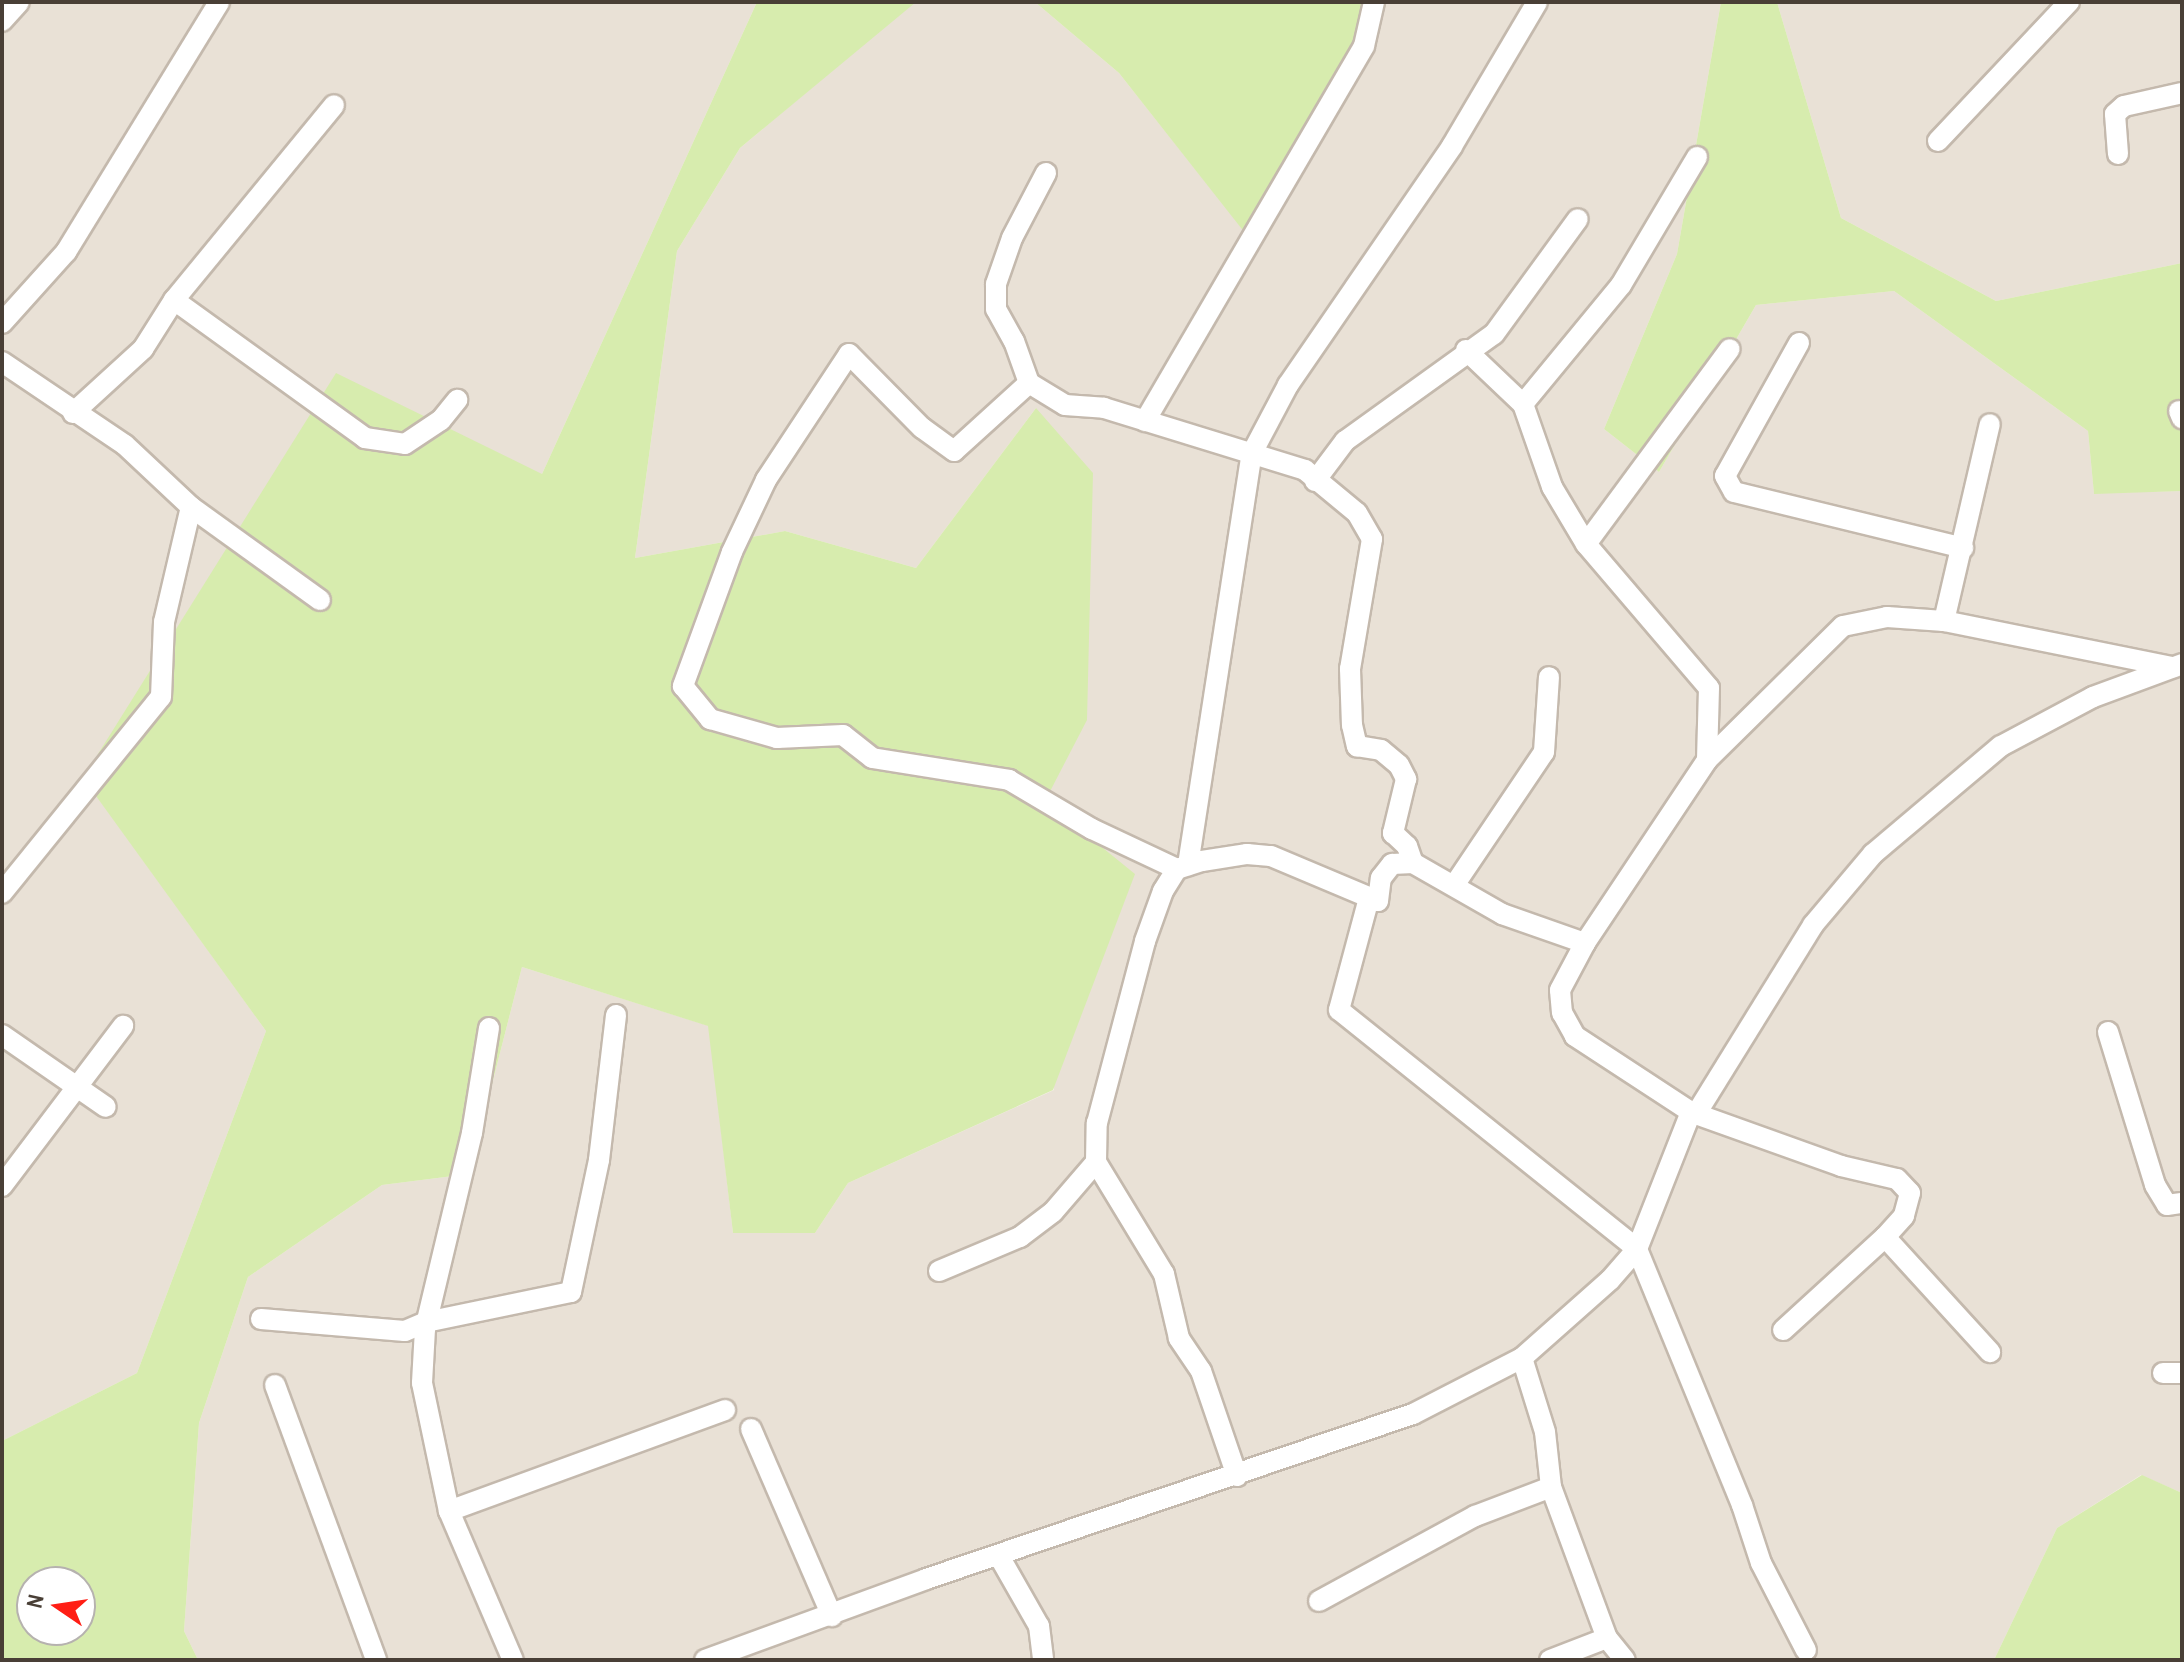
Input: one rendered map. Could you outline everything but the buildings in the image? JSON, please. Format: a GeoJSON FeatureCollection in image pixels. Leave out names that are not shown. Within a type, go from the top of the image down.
{"type":"FeatureCollection","features":[{"type":"Feature","properties":{"kind":"street"},"geometry":{"type":"LineString","coordinates":[[2,323],[66,252],[219,2]]}},
{"type":"Feature","properties":{"kind":"street"},"geometry":{"type":"LineString","coordinates":[[1145,421],[1364,46],[1374,2]]}},
{"type":"Feature","properties":{"kind":"street"},"geometry":{"type":"LineString","coordinates":[[1237,1476],[1201,1371],[1179,1338],[1164,1274],[1096,1162],[1097,1123],[1149,929],[1182,867],[1252,453],[1288,385],[1452,146],[1537,2]]}},
{"type":"Feature","properties":{"kind":"street"},"geometry":{"type":"LineString","coordinates":[[1938,141],[2069,2]]}},
{"type":"Feature","properties":{"kind":"street"},"geometry":{"type":"LineString","coordinates":[[2,21],[16,3]]}},
{"type":"Feature","properties":{"kind":"street"},"geometry":{"type":"LineString","coordinates":[[2118,154],[2115,114],[2124,106],[2182,93]]}},
{"type":"Feature","properties":{"kind":"street"},"geometry":{"type":"LineString","coordinates":[[73,413],[143,349],[174,300],[334,105]]}},
{"type":"Feature","properties":{"kind":"street"},"geometry":{"type":"LineString","coordinates":[[1523,404],[1621,285],[1697,157]]}},
{"type":"Feature","properties":{"kind":"street"},"geometry":{"type":"LineString","coordinates":[[1046,173],[1012,238],[996,284],[996,309],[1014,341],[1029,383],[1065,405],[1104,408],[1305,470],[1357,513],[1372,539],[1350,669],[1352,725],[1357,746],[1381,750],[1399,765],[1406,779],[1393,833],[1407,846],[1413,863]]}},
{"type":"Feature","properties":{"kind":"street"},"geometry":{"type":"LineString","coordinates":[[1315,481],[1345,441],[1466,350],[1494,334],[1578,219]]}},
{"type":"Feature","properties":{"kind":"street"},"geometry":{"type":"LineString","coordinates":[[174,300],[365,438],[405,444],[441,420],[457,400]]}},
{"type":"Feature","properties":{"kind":"street"},"geometry":{"type":"LineString","coordinates":[[1799,343],[1725,476],[1734,492],[1963,548]]}},
{"type":"Feature","properties":{"kind":"street"},"geometry":{"type":"LineString","coordinates":[[1586,544],[1730,349]]}},
{"type":"Feature","properties":{"kind":"street"},"geometry":{"type":"LineString","coordinates":[[1466,350],[1523,404],[1552,487],[1586,544],[1709,688],[1707,760]]}},
{"type":"Feature","properties":{"kind":"street"},"geometry":{"type":"LineString","coordinates":[[1029,383],[954,451],[922,428],[849,354],[766,480],[732,552],[683,686],[710,719],[777,738],[843,735],[872,758],[1009,780],[1092,829],[1182,867],[1247,854],[1271,856],[1378,901],[1381,878],[1392,864],[1413,863],[1455,884],[1502,914],[1585,943]]}},
{"type":"Feature","properties":{"kind":"street"},"geometry":{"type":"LineString","coordinates":[[2,362],[73,413],[125,445],[191,507],[320,600]]}},
{"type":"Feature","properties":{"kind":"street"},"geometry":{"type":"LineString","coordinates":[[1944,621],[1990,424]]}},
{"type":"Feature","properties":{"kind":"street"},"geometry":{"type":"LineString","coordinates":[[2,893],[161,697],[164,622],[191,507]]}},
{"type":"Feature","properties":{"kind":"street"},"geometry":{"type":"LineString","coordinates":[[1783,1330],[1885,1237],[1909,1206],[1910,1193],[1897,1179],[1841,1166],[1693,1113],[1575,1036],[1562,1013],[1560,990],[1585,943],[1707,760],[1843,626],[1887,617],[1944,621],[2179,666]]}},
{"type":"Feature","properties":{"kind":"street"},"geometry":{"type":"LineString","coordinates":[[705,1660],[1413,1414],[1522,1358],[1610,1280],[1637,1249],[1693,1113],[1813,925],[1873,854],[2001,746],[2093,697],[2179,666]]}},
{"type":"Feature","properties":{"kind":"street"},"geometry":{"type":"LineString","coordinates":[[1455,884],[1544,752],[1549,677]]}},
{"type":"Feature","properties":{"kind":"street"},"geometry":{"type":"LineString","coordinates":[[1369,898],[1339,1010],[1637,1249],[1742,1505],[1761,1563],[1806,1650]]}},
{"type":"Feature","properties":{"kind":"street"},"geometry":{"type":"LineString","coordinates":[[261,1319],[405,1331],[426,1322],[571,1292],[599,1160],[616,1015]]}},
{"type":"Feature","properties":{"kind":"street"},"geometry":{"type":"LineString","coordinates":[[2,1186],[123,1026]]}},
{"type":"Feature","properties":{"kind":"street"},"geometry":{"type":"LineString","coordinates":[[489,1028],[472,1133],[426,1322],[422,1383],[449,1511],[513,1660]]}},
{"type":"Feature","properties":{"kind":"street"},"geometry":{"type":"LineString","coordinates":[[2108,1032],[2155,1185],[2167,1205],[2182,1203]]}},
{"type":"Feature","properties":{"kind":"street"},"geometry":{"type":"LineString","coordinates":[[2,1035],[74,1088],[106,1107]]}},
{"type":"Feature","properties":{"kind":"street"},"geometry":{"type":"LineString","coordinates":[[939,1271],[1020,1237],[1053,1212],[1096,1162]]}},
{"type":"Feature","properties":{"kind":"street"},"geometry":{"type":"LineString","coordinates":[[1885,1237],[1990,1352]]}},
{"type":"Feature","properties":{"kind":"street"},"geometry":{"type":"LineString","coordinates":[[1522,1358],[1545,1432],[1551,1487],[1607,1638],[1625,1660]]}},
{"type":"Feature","properties":{"kind":"street"},"geometry":{"type":"LineString","coordinates":[[275,1385],[376,1660]]}},
{"type":"Feature","properties":{"kind":"street"},"geometry":{"type":"LineString","coordinates":[[449,1511],[725,1410]]}},
{"type":"Feature","properties":{"kind":"street"},"geometry":{"type":"LineString","coordinates":[[751,1429],[832,1616]]}},
{"type":"Feature","properties":{"kind":"street"},"geometry":{"type":"LineString","coordinates":[[1319,1601],[1475,1516],[1551,1487]]}},
{"type":"Feature","properties":{"kind":"street"},"geometry":{"type":"LineString","coordinates":[[999,1556],[1039,1626],[1043,1660]]}},
{"type":"Feature","properties":{"kind":"street"},"geometry":{"type":"LineString","coordinates":[[1550,1660],[1607,1638]]}},
{"type":"Feature","properties":{"kind":"shaded area"},"geometry":{"type":"Polygon","coordinates":[[[2,2],[757,2],[542,474],[83,777],[266,1031],[137,1373],[2,1441],[2,2]]]}},
{"type":"Feature","properties":{"kind":"shaded area"},"geometry":{"type":"Polygon","coordinates":[[[1035,2],[1119,73],[1245,232],[1376,2],[1721,2],[1677,254],[1604,429],[1659,472],[1756,305],[1894,291],[2088,431],[2094,493],[2182,491],[2182,1493],[2141,1475],[2057,1528],[1994,1660],[198,1660],[184,1631],[199,1423],[248,1277],[382,1185],[469,1174],[522,967],[709,1026],[733,1233],[815,1233],[848,1183],[1054,1090],[1036,408],[916,568],[785,531],[635,558],[677,251],[740,148],[913,3],[1035,2]]]}},
{"type":"Feature","properties":{"kind":"shaded area"},"geometry":{"type":"Polygon","coordinates":[[[1777,2],[2182,2],[2182,263],[1996,301],[1841,218],[1777,2]]]}},
{"type":"Feature","properties":{"kind":"green space"},"geometry":{"type":"Polygon","coordinates":[[[757,2],[916,2],[740,148],[677,251],[635,558],[785,531],[916,568],[1036,408],[1093,473],[1087,720],[1045,801],[1135,874],[1053,1090],[848,1183],[815,1233],[733,1233],[708,1026],[522,967],[469,1174],[382,1185],[248,1277],[199,1423],[184,1631],[198,1660],[2,1660],[2,1441],[137,1373],[266,1031],[83,778],[336,373],[542,474],[757,2]]]}},
{"type":"Feature","properties":{"kind":"green space"},"geometry":{"type":"Polygon","coordinates":[[[1035,2],[1376,2],[1245,233],[1119,73],[1035,2]]]}},
{"type":"Feature","properties":{"kind":"green space"},"geometry":{"type":"Polygon","coordinates":[[[1721,2],[1777,2],[1841,218],[1996,301],[2182,263],[2182,491],[2094,494],[2088,431],[1894,291],[1756,305],[1659,472],[1604,429],[1677,254],[1721,2]]]}},
{"type":"Feature","properties":{"kind":"green space"},"geometry":{"type":"Polygon","coordinates":[[[2142,1475],[2182,1493],[2182,1660],[1994,1660],[2057,1528],[2142,1475]]]}}]}
